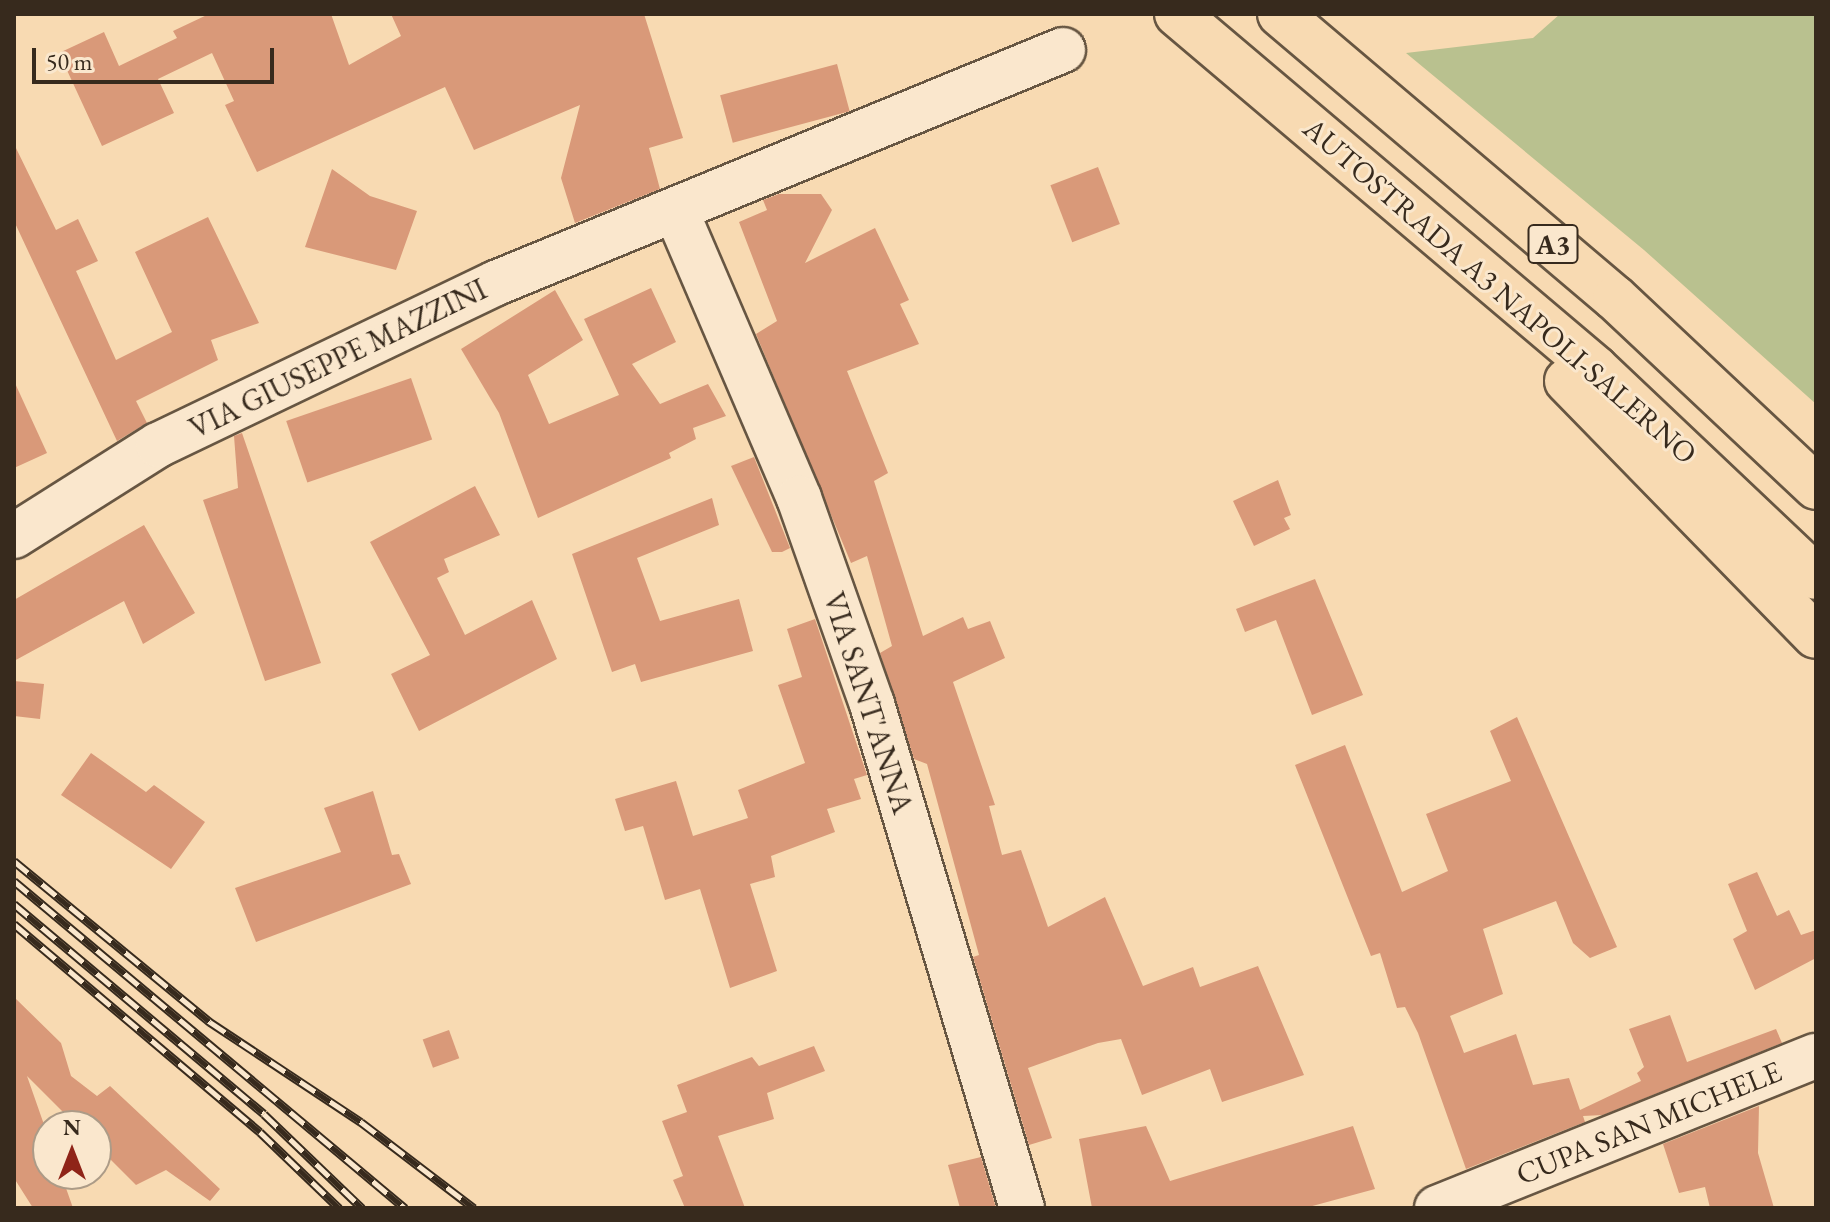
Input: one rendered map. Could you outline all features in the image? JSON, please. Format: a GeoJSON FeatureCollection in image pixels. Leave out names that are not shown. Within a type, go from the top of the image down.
{"type":"FeatureCollection","features":[{"type":"Feature","properties":{"kind":"highway","name":"AUTOSTRADA A3 NAPOLI-SALERNO"},"geometry":{"type":"LineString","coordinates":[[1177,14],[1457,246],[1816,577]]}},
{"type":"Feature","properties":{"kind":"highway","name":"A3"},"geometry":{"type":"LineString","coordinates":[[1280,14],[1615,298],[1816,487]]}},
{"type":"Feature","properties":{"kind":"highway"},"geometry":{"type":"LineString","coordinates":[[1457,246],[1548,362],[1816,636]]}},
{"type":"Feature","properties":{"kind":"street","name":"VIA GIUSEPPE MAZZINI"},"geometry":{"type":"LineString","coordinates":[[14,536],[158,445],[496,283],[1063,50]]}},
{"type":"Feature","properties":{"kind":"street","name":"VIA SANT'ANNA"},"geometry":{"type":"LineString","coordinates":[[676,211],[799,498],[872,704],[1022,1208]]}},
{"type":"Feature","properties":{"kind":"street","name":"CUPA SAN MICHELE"},"geometry":{"type":"LineString","coordinates":[[1437,1208],[1816,1056]]}},
{"type":"Feature","properties":{"kind":"green space"},"geometry":{"type":"Polygon","coordinates":[[[1560,14],[1816,14],[1816,404],[1644,250],[1406,53],[1533,38],[1560,14]]]}},
{"type":"Feature","properties":{"kind":"building"},"geometry":{"type":"Polygon","coordinates":[[[209,14],[331,14],[349,65],[401,36],[391,14],[644,14],[683,138],[649,148],[660,189],[575,223],[561,178],[580,105],[474,150],[445,87],[257,172],[225,105],[234,101],[212,53],[158,79],[174,113],[102,146],[59,53],[104,32],[119,66],[177,38],[173,31],[209,14]]]}},
{"type":"Feature","properties":{"kind":"building"},"geometry":{"type":"Polygon","coordinates":[[[837,64],[850,111],[733,143],[720,95],[837,64]]]}},
{"type":"Feature","properties":{"kind":"building"},"geometry":{"type":"Polygon","coordinates":[[[14,144],[56,230],[78,219],[98,261],[76,271],[116,360],[172,332],[135,252],[208,217],[259,323],[211,340],[218,360],[136,401],[147,423],[117,441],[14,221],[14,144]]]}},
{"type":"Feature","properties":{"kind":"building"},"geometry":{"type":"Polygon","coordinates":[[[1098,167],[1120,224],[1072,242],[1050,185],[1098,167]]]}},
{"type":"Feature","properties":{"kind":"building"},"geometry":{"type":"Polygon","coordinates":[[[332,169],[370,196],[417,211],[396,270],[305,247],[332,169]]]}},
{"type":"Feature","properties":{"kind":"building"},"geometry":{"type":"Polygon","coordinates":[[[779,194],[821,194],[832,210],[805,263],[875,228],[909,300],[900,304],[919,344],[847,371],[888,473],[874,481],[923,636],[963,617],[968,629],[990,621],[1005,658],[953,682],[995,805],[989,806],[1002,855],[1021,850],[1048,927],[1105,897],[1143,986],[1193,967],[1200,987],[1258,966],[1304,1075],[1222,1102],[1210,1069],[1142,1095],[1121,1039],[1098,1043],[1028,1068],[1052,1138],[1029,1145],[973,957],[979,955],[927,764],[914,759],[880,653],[892,646],[867,556],[851,563],[756,334],[777,321],[739,222],[767,210],[763,200],[779,194]]]}},
{"type":"Feature","properties":{"kind":"building"},"geometry":{"type":"Polygon","coordinates":[[[651,288],[676,342],[632,364],[660,404],[708,384],[726,416],[693,428],[696,439],[669,453],[671,458],[538,518],[499,413],[461,349],[555,290],[583,340],[528,375],[549,424],[619,395],[584,319],[651,288]]]}},
{"type":"Feature","properties":{"kind":"building"},"geometry":{"type":"Polygon","coordinates":[[[411,378],[432,439],[307,482],[286,421],[411,378]]]}},
{"type":"Feature","properties":{"kind":"building"},"geometry":{"type":"Polygon","coordinates":[[[14,381],[47,453],[14,468],[14,381]]]}},
{"type":"Feature","properties":{"kind":"building"},"geometry":{"type":"Polygon","coordinates":[[[242,433],[321,663],[265,681],[203,500],[238,488],[234,436],[242,433]]]}},
{"type":"Feature","properties":{"kind":"building"},"geometry":{"type":"Polygon","coordinates":[[[754,457],[790,548],[782,552],[772,552],[731,466],[754,457]]]}},
{"type":"Feature","properties":{"kind":"building"},"geometry":{"type":"Polygon","coordinates":[[[1278,480],[1291,515],[1284,518],[1290,529],[1254,546],[1233,501],[1278,480]]]}},
{"type":"Feature","properties":{"kind":"building"},"geometry":{"type":"Polygon","coordinates":[[[475,486],[500,535],[444,559],[449,572],[437,578],[465,635],[532,600],[557,659],[419,731],[391,674],[430,655],[370,542],[475,486]]]}},
{"type":"Feature","properties":{"kind":"building"},"geometry":{"type":"Polygon","coordinates":[[[712,498],[719,525],[637,558],[660,621],[739,599],[753,651],[641,682],[635,664],[612,672],[572,554],[712,498]]]}},
{"type":"Feature","properties":{"kind":"building"},"geometry":{"type":"Polygon","coordinates":[[[144,525],[195,613],[143,644],[124,601],[14,661],[14,600],[144,525]]]}},
{"type":"Feature","properties":{"kind":"building"},"geometry":{"type":"Polygon","coordinates":[[[1315,579],[1363,695],[1312,715],[1276,620],[1245,632],[1236,609],[1315,579]]]}},
{"type":"Feature","properties":{"kind":"building"},"geometry":{"type":"Polygon","coordinates":[[[815,619],[867,775],[854,779],[861,799],[827,809],[835,832],[771,856],[775,877],[750,884],[777,971],[730,988],[700,889],[665,900],[643,826],[625,831],[615,799],[676,781],[693,836],[748,818],[738,790],[805,763],[778,685],[802,677],[787,629],[815,619]]]}},
{"type":"Feature","properties":{"kind":"building"},"geometry":{"type":"Polygon","coordinates":[[[14,681],[44,684],[40,719],[14,716],[14,681]]]}},
{"type":"Feature","properties":{"kind":"building"},"geometry":{"type":"Polygon","coordinates":[[[1517,717],[1617,947],[1590,958],[1573,943],[1556,901],[1483,929],[1503,994],[1450,1016],[1464,1053],[1516,1034],[1533,1085],[1569,1078],[1580,1110],[1641,1081],[1637,1073],[1644,1067],[1629,1029],[1670,1015],[1687,1062],[1776,1029],[1782,1043],[1603,1115],[1583,1116],[1585,1122],[1466,1169],[1418,1033],[1405,1007],[1397,1008],[1380,953],[1371,956],[1295,765],[1345,745],[1402,892],[1448,871],[1426,814],[1511,781],[1490,731],[1517,717]]]}},
{"type":"Feature","properties":{"kind":"building"},"geometry":{"type":"Polygon","coordinates":[[[91,753],[146,792],[154,785],[205,822],[171,869],[61,795],[91,753]]]}},
{"type":"Feature","properties":{"kind":"building"},"geometry":{"type":"Polygon","coordinates":[[[373,791],[392,855],[399,854],[411,884],[256,942],[235,888],[341,852],[324,808],[373,791]]]}},
{"type":"Feature","properties":{"kind":"building"},"geometry":{"type":"Polygon","coordinates":[[[1757,872],[1777,916],[1789,910],[1801,935],[1816,930],[1816,958],[1755,990],[1733,939],[1747,931],[1728,884],[1757,872]]]}},
{"type":"Feature","properties":{"kind":"building"},"geometry":{"type":"Polygon","coordinates":[[[14,997],[61,1043],[71,1076],[97,1096],[110,1086],[220,1189],[210,1201],[166,1170],[136,1185],[112,1161],[112,1110],[61,1110],[27,1076],[39,1110],[32,1110],[32,1190],[67,1190],[73,1208],[33,1208],[14,1178],[14,997]]]}},
{"type":"Feature","properties":{"kind":"building"},"geometry":{"type":"Polygon","coordinates":[[[449,1030],[459,1058],[433,1068],[423,1040],[449,1030]]]}},
{"type":"Feature","properties":{"kind":"building"},"geometry":{"type":"Polygon","coordinates":[[[814,1046],[825,1071],[767,1093],[774,1119],[718,1136],[745,1208],[685,1208],[673,1180],[683,1176],[662,1121],[687,1112],[677,1085],[752,1057],[759,1066],[814,1046]]]}},
{"type":"Feature","properties":{"kind":"building"},"geometry":{"type":"Polygon","coordinates":[[[1759,1106],[1758,1153],[1774,1208],[1710,1208],[1705,1187],[1679,1193],[1663,1144],[1759,1106]]]}},
{"type":"Feature","properties":{"kind":"building"},"geometry":{"type":"Polygon","coordinates":[[[1146,1126],[1170,1181],[1353,1126],[1375,1189],[1305,1208],[1092,1208],[1079,1139],[1146,1126]]]}},
{"type":"Feature","properties":{"kind":"building"},"geometry":{"type":"Polygon","coordinates":[[[981,1157],[996,1208],[960,1208],[948,1165],[981,1157]]]}},
{"type":"Feature","properties":{"kind":"railway"},"geometry":{"type":"LineString","coordinates":[[14,861],[210,1022],[361,1122],[474,1208]]}},
{"type":"Feature","properties":{"kind":"railway"},"geometry":{"type":"LineString","coordinates":[[14,881],[405,1208]]}},
{"type":"Feature","properties":{"kind":"railway"},"geometry":{"type":"LineString","coordinates":[[14,904],[264,1114],[362,1208]]}},
{"type":"Feature","properties":{"kind":"railway"},"geometry":{"type":"LineString","coordinates":[[14,924],[260,1132],[339,1208]]}}]}
